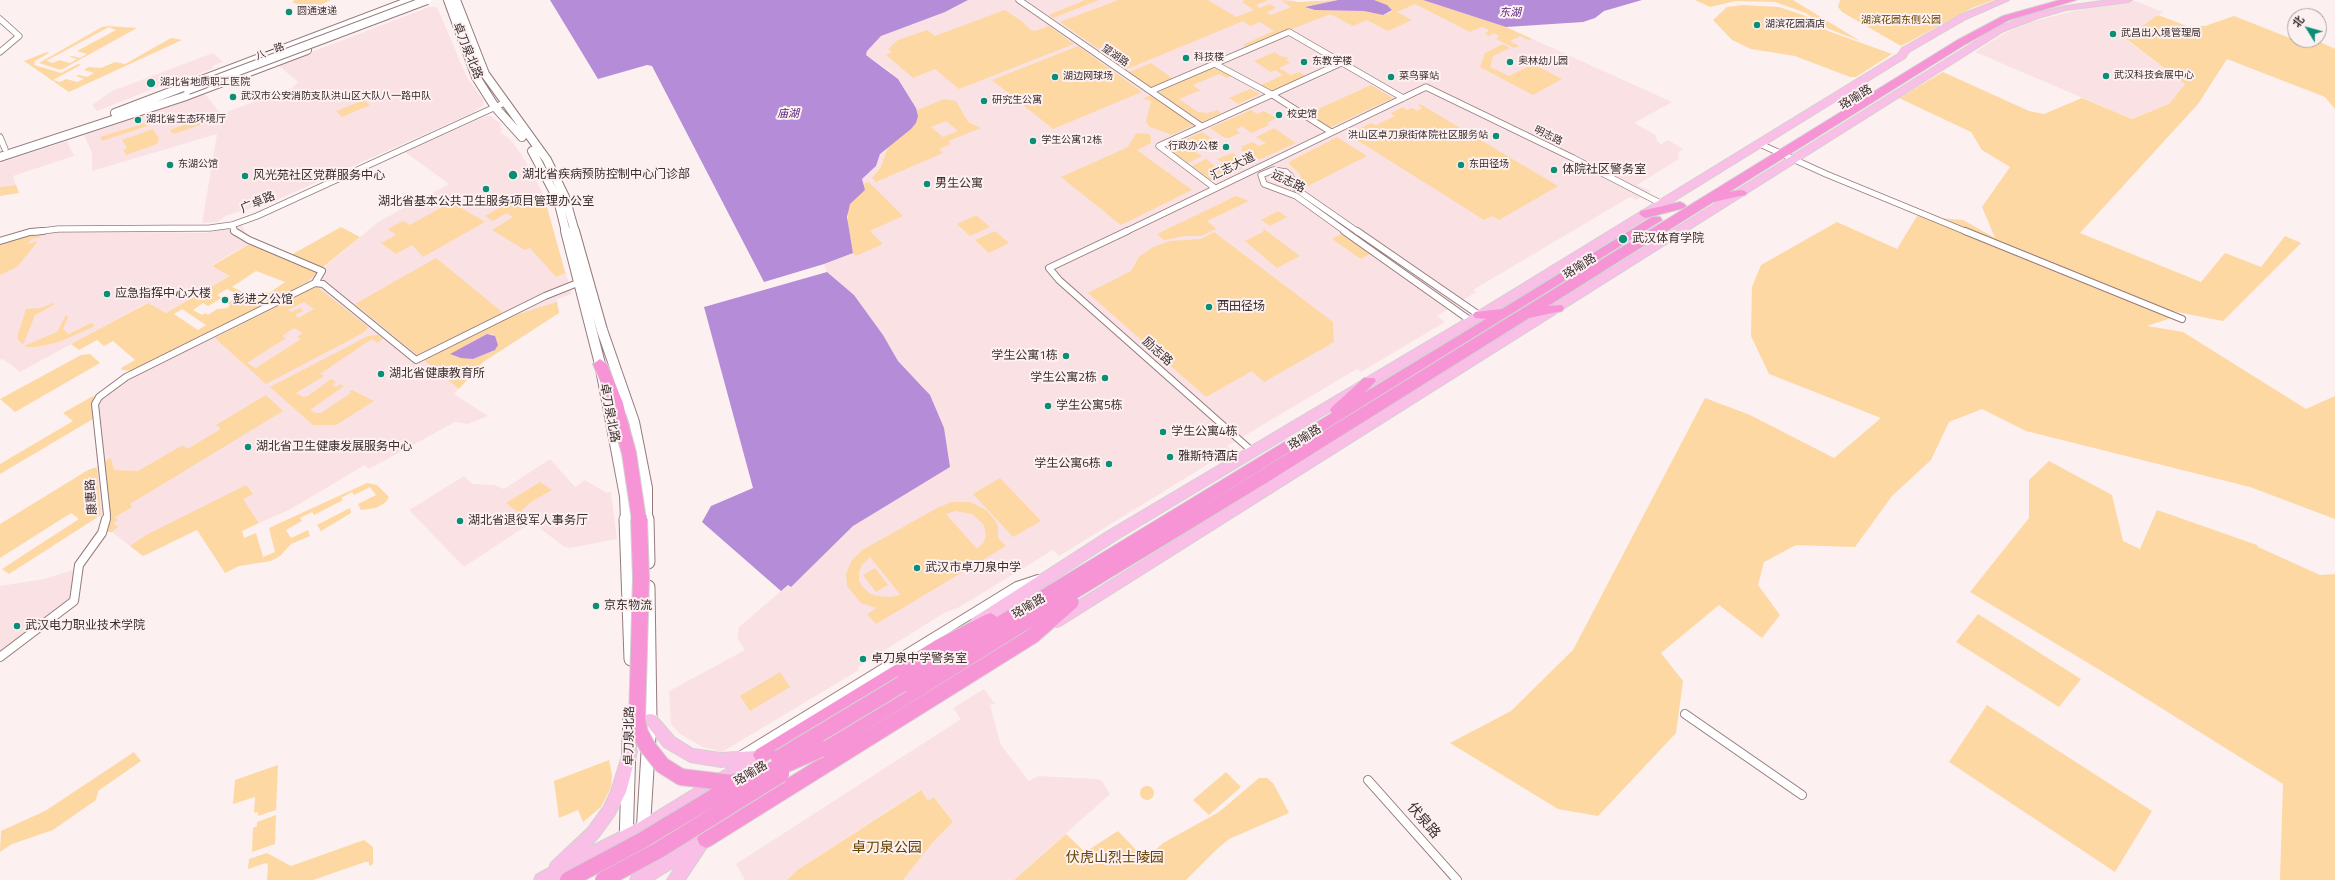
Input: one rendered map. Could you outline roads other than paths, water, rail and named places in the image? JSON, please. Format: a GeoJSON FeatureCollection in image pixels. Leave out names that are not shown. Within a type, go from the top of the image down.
{"type":"FeatureCollection","features":[{"type":"Feature","properties":{"kind":"highway","name":"珞喻路"},"geometry":{"type":"LineString","coordinates":[[568,880],[641,841],[902,684],[1261,479],[1703,202],[1775,152],[1982,21],[2016,7],[2043,0]]}},
{"type":"Feature","properties":{"kind":"highway","name":"珞喻路"},"geometry":{"type":"LineString","coordinates":[[603,880],[672,842],[1034,617],[1092,575],[1313,433],[1680,206],[1888,89],[1990,25],[2027,11],[2071,0]]}},
{"type":"Feature","properties":{"kind":"highway"},"geometry":{"type":"LineString","coordinates":[[1876,107],[1888,89]]}},
{"type":"Feature","properties":{"kind":"highway"},"geometry":{"type":"LineString","coordinates":[[1703,202],[1741,193]]}},
{"type":"Feature","properties":{"kind":"highway"},"geometry":{"type":"LineString","coordinates":[[1645,214],[1680,206]]}},
{"type":"Feature","properties":{"kind":"highway"},"geometry":{"type":"LineString","coordinates":[[1520,317],[1558,308]]}},
{"type":"Feature","properties":{"kind":"highway"},"geometry":{"type":"LineString","coordinates":[[1475,318],[1506,313]]}},
{"type":"Feature","properties":{"kind":"highway"},"geometry":{"type":"LineString","coordinates":[[600,364],[616,403],[629,453],[639,522],[641,578],[637,720],[640,733],[647,746],[662,765],[681,777],[719,783],[731,783],[761,775],[801,756],[821,749]]}},
{"type":"Feature","properties":{"kind":"highway"},"geometry":{"type":"LineString","coordinates":[[1313,433],[1369,381]]}},
{"type":"Feature","properties":{"kind":"highway"},"geometry":{"type":"LineString","coordinates":[[706,839],[1031,637],[1092,575]]}},
{"type":"Feature","properties":{"kind":"highway"},"geometry":{"type":"LineString","coordinates":[[762,754],[942,645],[1092,575]]}},
{"type":"Feature","properties":{"kind":"main road"},"geometry":{"type":"LineString","coordinates":[[942,645],[1112,535],[1253,452],[1662,204],[1902,56],[1905,50],[1963,17],[2005,0]]}},
{"type":"Feature","properties":{"kind":"main road"},"geometry":{"type":"LineString","coordinates":[[1031,637],[1558,308],[1970,47],[2009,25],[2066,8],[2128,0]]}},
{"type":"Feature","properties":{"kind":"main road"},"geometry":{"type":"LineString","coordinates":[[650,720],[669,742],[690,755],[711,760],[733,760],[762,754]]}},
{"type":"Feature","properties":{"kind":"main road"},"geometry":{"type":"LineString","coordinates":[[543,879],[602,821],[618,792],[630,751]]}},
{"type":"Feature","properties":{"kind":"main road"},"geometry":{"type":"LineString","coordinates":[[543,879],[643,828],[762,754]]}},
{"type":"Feature","properties":{"kind":"main road"},"geometry":{"type":"LineString","coordinates":[[728,774],[722,788],[723,801],[728,809],[744,815]]}},
{"type":"Feature","properties":{"kind":"main road"},"geometry":{"type":"LineString","coordinates":[[641,879],[706,839]]}},
{"type":"Feature","properties":{"kind":"main road"},"geometry":{"type":"LineString","coordinates":[[675,880],[706,839]]}},
{"type":"Feature","properties":{"kind":"street","name":"八一路"},"geometry":{"type":"LineString","coordinates":[[103,118],[334,28],[412,0]]}},
{"type":"Feature","properties":{"kind":"street","name":"八一路"},"geometry":{"type":"LineString","coordinates":[[112,121],[187,90],[420,0]]}},
{"type":"Feature","properties":{"kind":"street","name":"八一路"},"geometry":{"type":"LineString","coordinates":[[3,150],[187,90],[427,0]]}},
{"type":"Feature","properties":{"kind":"street","name":"八一路"},"geometry":{"type":"LineString","coordinates":[[0,157],[188,95],[434,0]]}},
{"type":"Feature","properties":{"kind":"street","name":"卓刀泉北路"},"geometry":{"type":"LineString","coordinates":[[448,0],[472,69],[500,105],[547,160],[565,196],[602,330],[634,422],[646,488],[649,518],[650,720],[641,879]]}},
{"type":"Feature","properties":{"kind":"street","name":"卓刀泉北路"},"geometry":{"type":"LineString","coordinates":[[456,0],[485,74],[500,105],[546,174],[558,200],[600,364],[625,496],[627,517],[631,634],[630,751],[626,837],[626,880]]}},
{"type":"Feature","properties":{"kind":"street"},"geometry":{"type":"LineString","coordinates":[[460,0],[461,11]]}},
{"type":"Feature","properties":{"kind":"street","name":"望湖路"},"geometry":{"type":"LineString","coordinates":[[1019,0],[1201,126]]}},
{"type":"Feature","properties":{"kind":"street"},"geometry":{"type":"LineString","coordinates":[[0,19],[19,36],[0,52]]}},
{"type":"Feature","properties":{"kind":"street"},"geometry":{"type":"LineString","coordinates":[[334,28],[343,36]]}},
{"type":"Feature","properties":{"kind":"street"},"geometry":{"type":"LineString","coordinates":[[1151,92],[1289,32],[1403,98]]}},
{"type":"Feature","properties":{"kind":"street"},"geometry":{"type":"LineString","coordinates":[[1215,188],[1159,147],[1201,126],[1341,63]]}},
{"type":"Feature","properties":{"kind":"street"},"geometry":{"type":"LineString","coordinates":[[1215,64],[1271,94],[1331,132]]}},
{"type":"Feature","properties":{"kind":"street","name":"汇志大道"},"geometry":{"type":"LineString","coordinates":[[1049,268],[1426,87]]}},
{"type":"Feature","properties":{"kind":"street","name":"明志路"},"geometry":{"type":"LineString","coordinates":[[1426,87],[1574,158],[1662,204]]}},
{"type":"Feature","properties":{"kind":"street","name":"广卓路"},"geometry":{"type":"LineString","coordinates":[[0,241],[30,232],[52,229],[108,227],[210,228],[232,225],[257,216],[500,105]]}},
{"type":"Feature","properties":{"kind":"street"},"geometry":{"type":"LineString","coordinates":[[0,137],[3,150]]}},
{"type":"Feature","properties":{"kind":"street"},"geometry":{"type":"LineString","coordinates":[[1760,144],[1792,160],[2182,320]]}},
{"type":"Feature","properties":{"kind":"street"},"geometry":{"type":"LineString","coordinates":[[1278,170],[1274,163],[1279,157]]}},
{"type":"Feature","properties":{"kind":"street","name":"远志路"},"geometry":{"type":"LineString","coordinates":[[1278,170],[1290,175],[1293,184],[1302,193],[1475,318],[1296,196],[1266,185],[1261,178],[1266,172],[1278,170]]}},
{"type":"Feature","properties":{"kind":"street"},"geometry":{"type":"LineString","coordinates":[[1239,176],[1250,175],[1261,178]]}},
{"type":"Feature","properties":{"kind":"street"},"geometry":{"type":"LineString","coordinates":[[232,225],[234,232],[249,240],[322,271],[315,283],[323,284],[416,360],[545,296],[580,282]]}},
{"type":"Feature","properties":{"kind":"street","name":"励志路"},"geometry":{"type":"LineString","coordinates":[[1049,268],[1059,280],[1253,452]]}},
{"type":"Feature","properties":{"kind":"street","name":"康惠路"},"geometry":{"type":"LineString","coordinates":[[0,657],[74,601],[75,583],[79,565],[102,533],[107,515],[95,404],[99,397],[126,377],[216,334],[315,283]]}},
{"type":"Feature","properties":{"kind":"street"},"geometry":{"type":"LineString","coordinates":[[733,760],[1017,586],[1046,578]]}},
{"type":"Feature","properties":{"kind":"street"},"geometry":{"type":"LineString","coordinates":[[1685,714],[1802,795]]}},
{"type":"Feature","properties":{"kind":"street","name":"伏泉路"},"geometry":{"type":"LineString","coordinates":[[1368,780],[1457,880]]}},
{"type":"Feature","properties":{"kind":"water","name":"庙湖"},"geometry":{"type":"Polygon","coordinates":[[[550,0],[968,0],[945,12],[881,36],[867,51],[866,55],[898,79],[916,108],[918,116],[916,123],[911,129],[880,154],[876,166],[862,179],[865,190],[850,204],[847,217],[853,253],[824,264],[764,282],[652,66],[647,65],[598,79],[550,0]]]}},
{"type":"Feature","properties":{"kind":"water"},"geometry":{"type":"Polygon","coordinates":[[[1338,0],[1374,0],[1387,5],[1392,10],[1383,15],[1364,11],[1315,10],[1305,7],[1338,0]]]}},
{"type":"Feature","properties":{"kind":"water","name":"东湖"},"geometry":{"type":"Polygon","coordinates":[[[1423,0],[1642,0],[1604,11],[1595,18],[1583,22],[1506,27],[1423,0]]]}},
{"type":"Feature","properties":{"kind":"water"},"geometry":{"type":"Polygon","coordinates":[[[827,272],[854,295],[883,335],[898,361],[930,395],[944,428],[950,467],[853,526],[791,587],[788,585],[781,591],[702,522],[711,506],[753,488],[704,307],[827,272]]]}},
{"type":"Feature","properties":{"kind":"water"},"geometry":{"type":"Polygon","coordinates":[[[487,334],[495,336],[498,345],[495,350],[473,359],[461,358],[450,354],[487,334]]]}},
{"type":"Feature","properties":{"kind":"place","name":"圆通速递"},"geometry":{"type":"Point","coordinates":[289,12]}},
{"type":"Feature","properties":{"kind":"place","name":"湖滨花园酒店"},"geometry":{"type":"Point","coordinates":[1757,25]}},
{"type":"Feature","properties":{"kind":"place","name":"武昌出入境管理局"},"geometry":{"type":"Point","coordinates":[2113,34]}},
{"type":"Feature","properties":{"kind":"place","name":"科技楼"},"geometry":{"type":"Point","coordinates":[1186,58]}},
{"type":"Feature","properties":{"kind":"place","name":"东教学楼"},"geometry":{"type":"Point","coordinates":[1304,62]}},
{"type":"Feature","properties":{"kind":"place","name":"奥林幼儿园"},"geometry":{"type":"Point","coordinates":[1510,62]}},
{"type":"Feature","properties":{"kind":"place","name":"武汉科技会展中心"},"geometry":{"type":"Point","coordinates":[2106,76]}},
{"type":"Feature","properties":{"kind":"place","name":"湖边网球场"},"geometry":{"type":"Point","coordinates":[1055,77]}},
{"type":"Feature","properties":{"kind":"place","name":"菜鸟驿站"},"geometry":{"type":"Point","coordinates":[1391,77]}},
{"type":"Feature","properties":{"kind":"place","name":"湖北省地质职工医院"},"geometry":{"type":"Point","coordinates":[151,83]}},
{"type":"Feature","properties":{"kind":"place","name":"武汉市公安消防支队洪山区大队八一路中队"},"geometry":{"type":"Point","coordinates":[233,97]}},
{"type":"Feature","properties":{"kind":"place","name":"研究生公寓"},"geometry":{"type":"Point","coordinates":[984,101]}},
{"type":"Feature","properties":{"kind":"place","name":"校史馆"},"geometry":{"type":"Point","coordinates":[1279,115]}},
{"type":"Feature","properties":{"kind":"place","name":"湖北省生态环境厅"},"geometry":{"type":"Point","coordinates":[138,120]}},
{"type":"Feature","properties":{"kind":"place","name":"洪山区卓刀泉街体院社区服务站"},"geometry":{"type":"Point","coordinates":[1496,136]}},
{"type":"Feature","properties":{"kind":"place","name":"学生公寓12栋"},"geometry":{"type":"Point","coordinates":[1033,141]}},
{"type":"Feature","properties":{"kind":"place","name":"行政办公楼"},"geometry":{"type":"Point","coordinates":[1226,147]}},
{"type":"Feature","properties":{"kind":"place","name":"东湖公馆"},"geometry":{"type":"Point","coordinates":[170,165]}},
{"type":"Feature","properties":{"kind":"place","name":"东田径场"},"geometry":{"type":"Point","coordinates":[1461,165]}},
{"type":"Feature","properties":{"kind":"place","name":"体院社区警务室"},"geometry":{"type":"Point","coordinates":[1554,170]}},
{"type":"Feature","properties":{"kind":"place","name":"湖北省疾病预防控制中心门诊部"},"geometry":{"type":"Point","coordinates":[513,175]}},
{"type":"Feature","properties":{"kind":"place","name":"风光苑社区党群服务中心"},"geometry":{"type":"Point","coordinates":[245,176]}},
{"type":"Feature","properties":{"kind":"place","name":"男生公寓"},"geometry":{"type":"Point","coordinates":[927,184]}},
{"type":"Feature","properties":{"kind":"place","name":"湖北省基本公共卫生服务项目管理办公室"},"geometry":{"type":"Point","coordinates":[486,189]}},
{"type":"Feature","properties":{"kind":"place","name":"武汉体育学院"},"geometry":{"type":"Point","coordinates":[1623,239]}},
{"type":"Feature","properties":{"kind":"place","name":"应急指挥中心大楼"},"geometry":{"type":"Point","coordinates":[107,294]}},
{"type":"Feature","properties":{"kind":"place","name":"彭进之公馆"},"geometry":{"type":"Point","coordinates":[225,300]}},
{"type":"Feature","properties":{"kind":"place","name":"西田径场"},"geometry":{"type":"Point","coordinates":[1209,307]}},
{"type":"Feature","properties":{"kind":"place","name":"学生公寓1栋"},"geometry":{"type":"Point","coordinates":[1066,356]}},
{"type":"Feature","properties":{"kind":"place","name":"湖北省健康教育所"},"geometry":{"type":"Point","coordinates":[381,374]}},
{"type":"Feature","properties":{"kind":"place","name":"学生公寓2栋"},"geometry":{"type":"Point","coordinates":[1105,378]}},
{"type":"Feature","properties":{"kind":"place","name":"学生公寓5栋"},"geometry":{"type":"Point","coordinates":[1048,406]}},
{"type":"Feature","properties":{"kind":"place","name":"学生公寓4栋"},"geometry":{"type":"Point","coordinates":[1163,432]}},
{"type":"Feature","properties":{"kind":"place","name":"湖北省卫生健康发展服务中心"},"geometry":{"type":"Point","coordinates":[248,447]}},
{"type":"Feature","properties":{"kind":"place","name":"雅斯特酒店"},"geometry":{"type":"Point","coordinates":[1170,457]}},
{"type":"Feature","properties":{"kind":"place","name":"学生公寓6栋"},"geometry":{"type":"Point","coordinates":[1109,464]}},
{"type":"Feature","properties":{"kind":"place","name":"湖北省退役军人事务厅"},"geometry":{"type":"Point","coordinates":[460,521]}},
{"type":"Feature","properties":{"kind":"place","name":"武汉市卓刀泉中学"},"geometry":{"type":"Point","coordinates":[917,568]}},
{"type":"Feature","properties":{"kind":"place","name":"京东物流"},"geometry":{"type":"Point","coordinates":[596,606]}},
{"type":"Feature","properties":{"kind":"place","name":"武汉电力职业技术学院"},"geometry":{"type":"Point","coordinates":[17,626]}},
{"type":"Feature","properties":{"kind":"place","name":"卓刀泉中学警务室"},"geometry":{"type":"Point","coordinates":[863,659]}},
{"type":"Feature","properties":{"kind":"park label","name":"湖滨花园东侧公园"},"geometry":{"type":"Point","coordinates":[1901,21]}},
{"type":"Feature","properties":{"kind":"park label","name":"卓刀泉公园"},"geometry":{"type":"Point","coordinates":[887,849]}},
{"type":"Feature","properties":{"kind":"park label","name":"伏虎山烈士陵园"},"geometry":{"type":"Point","coordinates":[1115,859]}}]}
